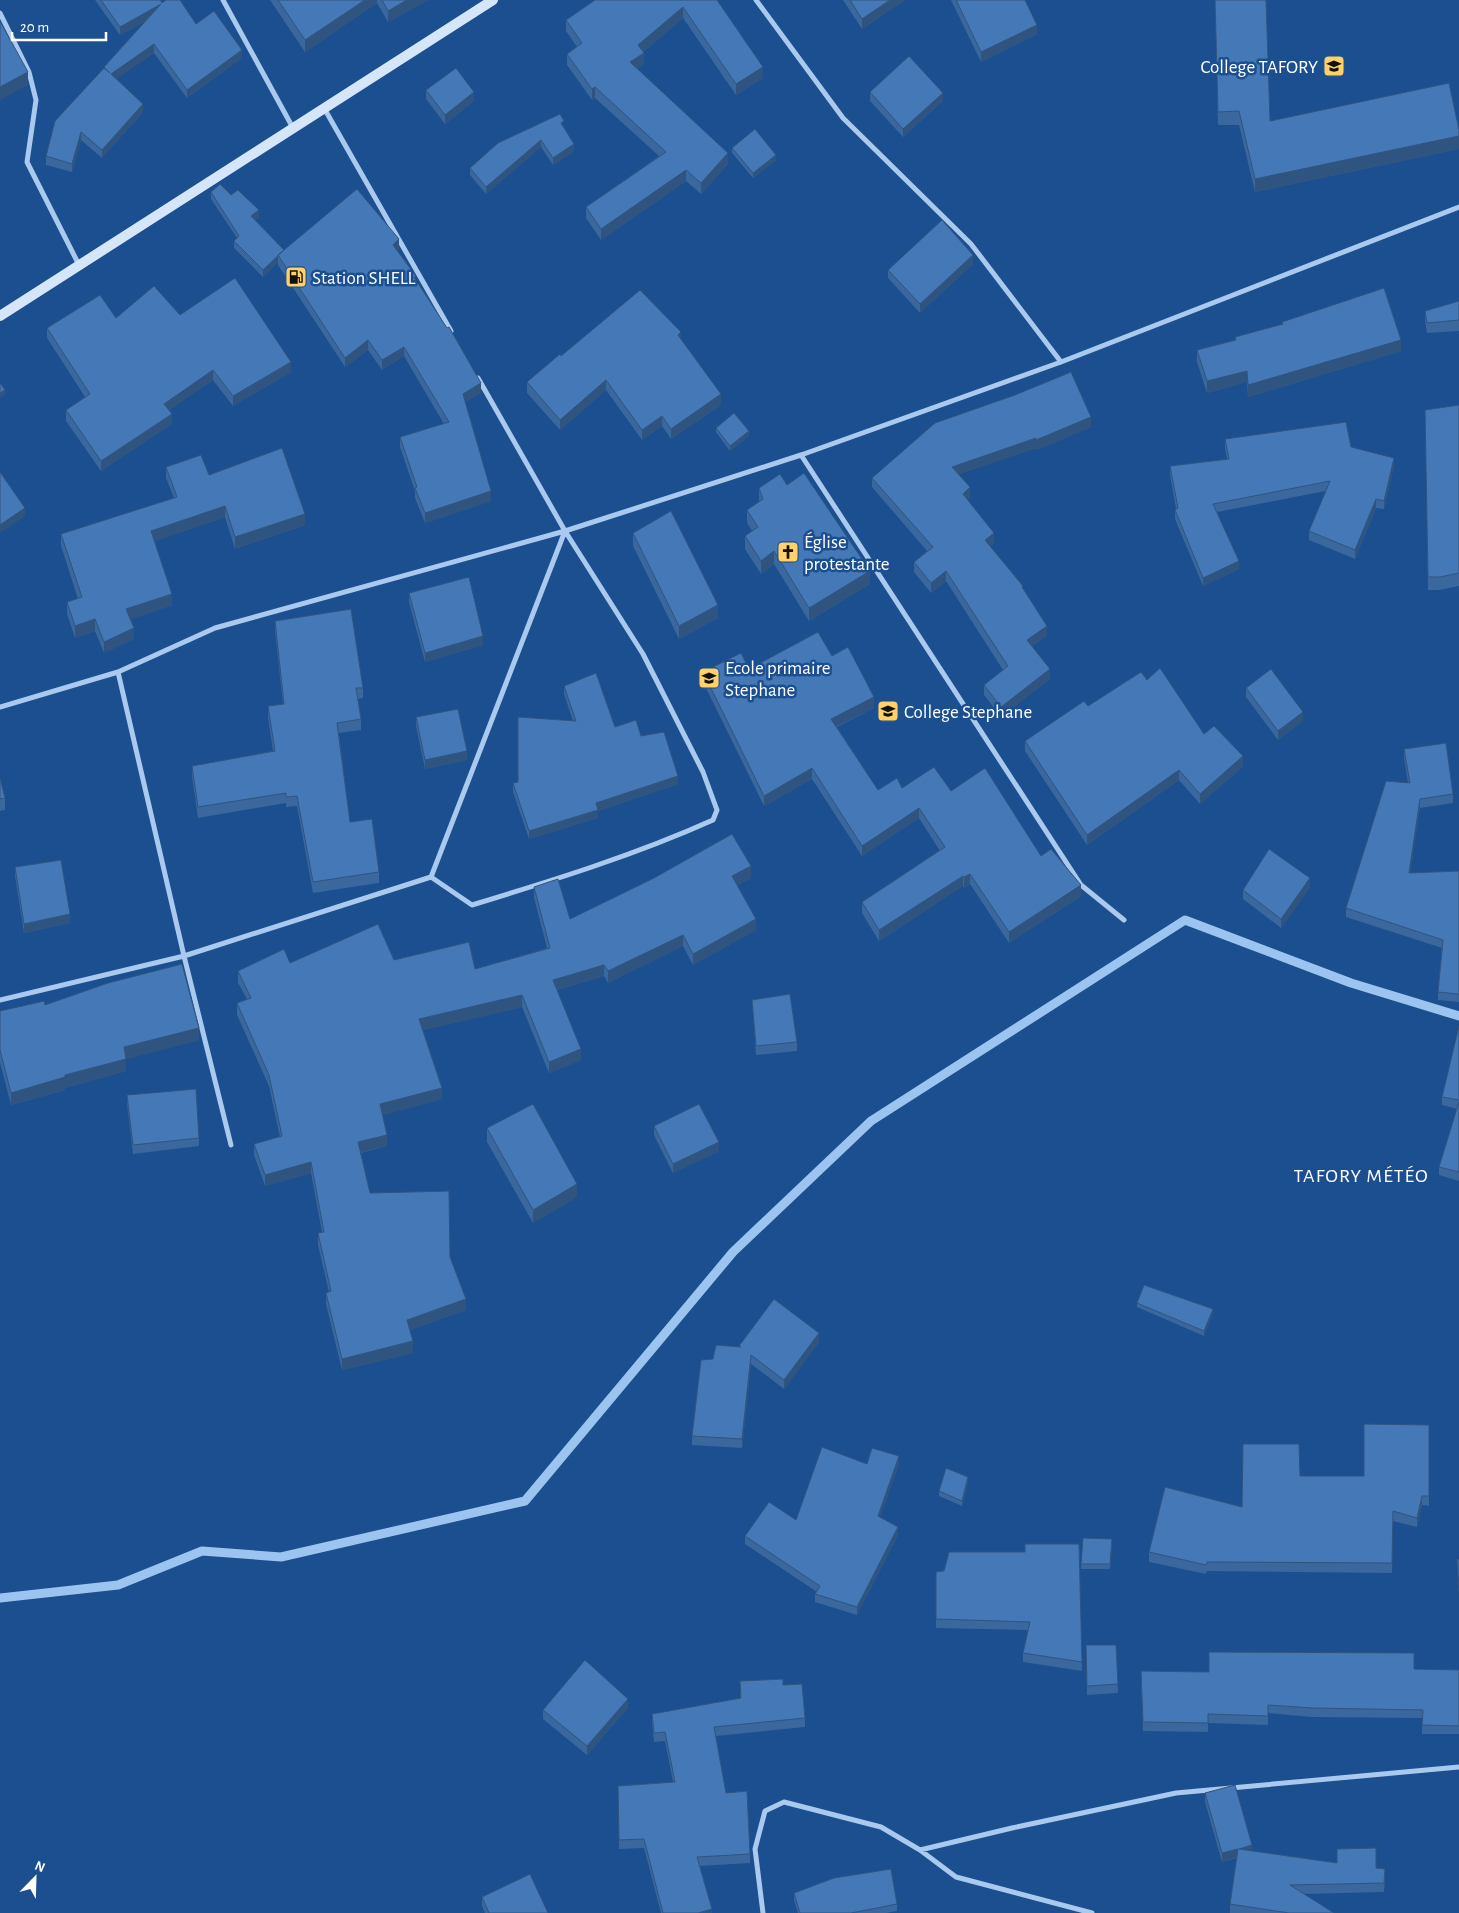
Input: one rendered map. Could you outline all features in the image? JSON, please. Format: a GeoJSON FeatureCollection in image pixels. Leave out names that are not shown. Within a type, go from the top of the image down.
{"type":"FeatureCollection","features":[{"type":"Feature","properties":{"kind":"main road"},"geometry":{"type":"LineString","coordinates":[[0,316],[493,0]]}},
{"type":"Feature","properties":{"kind":"street"},"geometry":{"type":"LineString","coordinates":[[223,0],[293,128]]}},
{"type":"Feature","properties":{"kind":"street"},"geometry":{"type":"LineString","coordinates":[[756,0],[842,118],[971,244],[1061,362]]}},
{"type":"Feature","properties":{"kind":"street"},"geometry":{"type":"LineString","coordinates":[[0,13],[29,72],[36,100],[27,162],[79,265]]}},
{"type":"Feature","properties":{"kind":"street"},"geometry":{"type":"LineString","coordinates":[[324,108],[452,332]]}},
{"type":"Feature","properties":{"kind":"street"},"geometry":{"type":"LineString","coordinates":[[0,707],[118,672],[214,628],[565,531],[801,455],[1061,362],[1459,207]]}},
{"type":"Feature","properties":{"kind":"street"},"geometry":{"type":"LineString","coordinates":[[431,877],[472,904],[574,874],[665,841],[713,820],[717,810],[704,772],[643,654],[565,531],[477,376]]}},
{"type":"Feature","properties":{"kind":"street"},"geometry":{"type":"LineString","coordinates":[[801,455],[1081,885],[1124,920]]}},
{"type":"Feature","properties":{"kind":"street"},"geometry":{"type":"LineString","coordinates":[[431,877],[565,531]]}},
{"type":"Feature","properties":{"kind":"street"},"geometry":{"type":"LineString","coordinates":[[118,672],[184,956],[231,1144]]}},
{"type":"Feature","properties":{"kind":"street"},"geometry":{"type":"LineString","coordinates":[[0,1000],[184,956],[431,877]]}},
{"type":"Feature","properties":{"kind":"street"},"geometry":{"type":"LineString","coordinates":[[920,1850],[1176,1793],[1459,1767]]}},
{"type":"Feature","properties":{"kind":"street"},"geometry":{"type":"LineString","coordinates":[[763,1913],[755,1849],[765,1811],[784,1802],[881,1827],[920,1850],[956,1877],[1092,1913]]}},
{"type":"Feature","properties":{"kind":"building"},"geometry":{"type":"Polygon","coordinates":[[[101,0],[160,0],[162,3],[166,0],[180,0],[196,24],[214,11],[242,50],[187,90],[154,44],[111,74],[143,104],[102,150],[81,132],[72,164],[46,156],[55,121],[104,68],[110,73],[104,67],[161,4],[120,27],[101,0]]]}},
{"type":"Feature","properties":{"kind":"building"},"geometry":{"type":"Polygon","coordinates":[[[278,0],[365,0],[305,40],[278,0]]]}},
{"type":"Feature","properties":{"kind":"building"},"geometry":{"type":"Polygon","coordinates":[[[382,0],[407,0],[388,11],[382,0]]]}},
{"type":"Feature","properties":{"kind":"building"},"geometry":{"type":"Polygon","coordinates":[[[595,0],[717,0],[763,67],[736,84],[683,7],[638,45],[644,53],[630,62],[728,153],[701,183],[686,170],[601,229],[586,207],[666,152],[595,87],[592,89],[567,54],[582,43],[566,20],[595,0]]]}},
{"type":"Feature","properties":{"kind":"building"},"geometry":{"type":"Polygon","coordinates":[[[850,0],[890,0],[862,19],[850,0]]]}},
{"type":"Feature","properties":{"kind":"building"},"geometry":{"type":"Polygon","coordinates":[[[956,0],[1025,0],[1037,25],[981,52],[956,0]]]}},
{"type":"Feature","properties":{"kind":"building"},"geometry":{"type":"Polygon","coordinates":[[[1215,0],[1266,0],[1270,121],[1449,83],[1459,136],[1255,179],[1239,111],[1218,112],[1215,0]]]}},
{"type":"Feature","properties":{"kind":"building"},"geometry":{"type":"Polygon","coordinates":[[[0,21],[28,72],[0,87],[0,21]]]}},
{"type":"Feature","properties":{"kind":"building"},"geometry":{"type":"Polygon","coordinates":[[[909,56],[943,93],[903,129],[870,92],[909,56]]]}},
{"type":"Feature","properties":{"kind":"building"},"geometry":{"type":"Polygon","coordinates":[[[456,68],[474,92],[445,115],[426,90],[456,68]]]}},
{"type":"Feature","properties":{"kind":"building"},"geometry":{"type":"Polygon","coordinates":[[[560,114],[564,121],[561,123],[574,144],[553,158],[541,140],[486,187],[470,168],[498,143],[560,114]]]}},
{"type":"Feature","properties":{"kind":"building"},"geometry":{"type":"Polygon","coordinates":[[[755,129],[776,155],[753,173],[732,148],[755,129]]]}},
{"type":"Feature","properties":{"kind":"building"},"geometry":{"type":"Polygon","coordinates":[[[220,184],[231,195],[238,190],[259,210],[251,216],[284,250],[263,270],[234,241],[239,236],[211,192],[220,184]]]}},
{"type":"Feature","properties":{"kind":"building"},"geometry":{"type":"Polygon","coordinates":[[[357,189],[399,239],[393,245],[416,276],[414,277],[447,328],[449,327],[481,383],[463,394],[491,491],[425,513],[415,488],[417,487],[400,437],[449,422],[404,347],[382,360],[368,340],[345,358],[278,255],[357,189]]]}},
{"type":"Feature","properties":{"kind":"building"},"geometry":{"type":"Polygon","coordinates":[[[942,220],[973,255],[920,304],[888,270],[942,220]]]}},
{"type":"Feature","properties":{"kind":"building"},"geometry":{"type":"Polygon","coordinates":[[[235,278],[291,362],[233,396],[213,370],[164,404],[172,414],[101,461],[66,410],[90,394],[47,328],[100,295],[116,318],[154,286],[180,315],[235,278]]]}},
{"type":"Feature","properties":{"kind":"building"},"geometry":{"type":"Polygon","coordinates":[[[1384,288],[1401,340],[1248,385],[1247,371],[1207,381],[1197,350],[1236,340],[1235,337],[1283,324],[1282,322],[1384,288]]]}},
{"type":"Feature","properties":{"kind":"building"},"geometry":{"type":"Polygon","coordinates":[[[640,290],[681,332],[678,335],[721,394],[671,429],[662,416],[642,430],[606,380],[560,420],[527,382],[640,290]]]}},
{"type":"Feature","properties":{"kind":"building"},"geometry":{"type":"Polygon","coordinates":[[[1459,301],[1459,320],[1427,323],[1425,311],[1459,301]]]}},
{"type":"Feature","properties":{"kind":"building"},"geometry":{"type":"Polygon","coordinates":[[[1071,372],[1091,417],[1036,440],[1036,438],[952,467],[970,487],[963,494],[994,533],[985,540],[1023,586],[1047,626],[1027,640],[1050,669],[1001,707],[984,685],[1008,666],[946,571],[931,583],[914,562],[933,547],[872,478],[935,423],[1015,395],[1071,372]]]}},
{"type":"Feature","properties":{"kind":"building"},"geometry":{"type":"Polygon","coordinates":[[[0,383],[5,390],[0,393],[0,383]]]}},
{"type":"Feature","properties":{"kind":"building"},"geometry":{"type":"Polygon","coordinates":[[[1459,405],[1459,573],[1440,577],[1428,577],[1425,410],[1459,405]]]}},
{"type":"Feature","properties":{"kind":"building"},"geometry":{"type":"Polygon","coordinates":[[[734,413],[749,431],[730,446],[716,428],[734,413]]]}},
{"type":"Feature","properties":{"kind":"building"},"geometry":{"type":"Polygon","coordinates":[[[1346,422],[1351,447],[1394,458],[1384,501],[1376,499],[1355,550],[1309,531],[1330,481],[1213,504],[1239,561],[1203,578],[1175,510],[1178,508],[1170,466],[1229,459],[1225,439],[1346,422]]]}},
{"type":"Feature","properties":{"kind":"building"},"geometry":{"type":"Polygon","coordinates":[[[282,448],[305,514],[235,537],[225,506],[151,531],[172,594],[126,609],[134,628],[104,642],[95,619],[75,626],[67,602],[82,597],[61,534],[177,497],[166,467],[201,455],[209,475],[282,448]]]}},
{"type":"Feature","properties":{"kind":"building"},"geometry":{"type":"Polygon","coordinates":[[[0,472],[25,508],[0,525],[0,472]]]}},
{"type":"Feature","properties":{"kind":"building"},"geometry":{"type":"Polygon","coordinates":[[[804,473],[870,571],[809,608],[774,551],[761,561],[745,536],[758,527],[747,510],[763,499],[759,488],[780,474],[787,485],[804,473]]]}},
{"type":"Feature","properties":{"kind":"building"},"geometry":{"type":"Polygon","coordinates":[[[671,511],[718,605],[679,626],[633,533],[671,511]]]}},
{"type":"Feature","properties":{"kind":"building"},"geometry":{"type":"Polygon","coordinates":[[[469,577],[483,636],[425,653],[409,593],[469,577]]]}},
{"type":"Feature","properties":{"kind":"building"},"geometry":{"type":"Polygon","coordinates":[[[351,609],[363,688],[356,688],[361,719],[337,723],[350,822],[372,819],[379,872],[313,882],[297,796],[286,797],[286,793],[198,807],[192,766],[275,751],[268,706],[284,704],[275,621],[351,609]]]}},
{"type":"Feature","properties":{"kind":"building"},"geometry":{"type":"Polygon","coordinates":[[[818,632],[832,656],[848,647],[874,697],[831,719],[878,790],[897,778],[902,788],[934,767],[951,791],[985,768],[1041,856],[1051,849],[1081,885],[1009,932],[970,874],[963,876],[879,930],[862,902],[945,847],[919,808],[862,846],[812,768],[764,796],[703,672],[741,653],[749,669],[818,632]]]}},
{"type":"Feature","properties":{"kind":"building"},"geometry":{"type":"Polygon","coordinates":[[[1160,668],[1204,734],[1214,726],[1243,756],[1200,794],[1179,770],[1087,835],[1025,741],[1084,701],[1088,706],[1141,672],[1147,680],[1160,668]]]}},
{"type":"Feature","properties":{"kind":"building"},"geometry":{"type":"Polygon","coordinates":[[[1271,669],[1303,712],[1278,731],[1246,688],[1271,669]]]}},
{"type":"Feature","properties":{"kind":"building"},"geometry":{"type":"Polygon","coordinates":[[[596,673],[615,727],[636,720],[641,736],[664,732],[678,776],[596,803],[598,810],[529,831],[513,783],[518,782],[518,717],[576,721],[564,686],[596,673]]]}},
{"type":"Feature","properties":{"kind":"building"},"geometry":{"type":"Polygon","coordinates":[[[458,709],[467,751],[425,760],[416,717],[458,709]]]}},
{"type":"Feature","properties":{"kind":"building"},"geometry":{"type":"Polygon","coordinates":[[[1446,743],[1453,794],[1420,799],[1409,873],[1459,871],[1459,994],[1438,992],[1443,940],[1346,908],[1386,781],[1410,783],[1404,749],[1446,743]]]}},
{"type":"Feature","properties":{"kind":"building"},"geometry":{"type":"Polygon","coordinates":[[[0,778],[5,798],[0,799],[0,778]]]}},
{"type":"Feature","properties":{"kind":"building"},"geometry":{"type":"Polygon","coordinates":[[[732,834],[751,866],[732,876],[756,919],[693,954],[683,935],[608,971],[604,965],[553,980],[581,1049],[549,1062],[522,995],[419,1019],[442,1088],[380,1104],[387,1135],[358,1142],[370,1193],[449,1191],[450,1257],[466,1299],[407,1320],[413,1341],[342,1359],[326,1293],[331,1291],[318,1233],[324,1232],[311,1162],[265,1175],[254,1144],[282,1136],[269,1075],[237,1003],[251,998],[238,971],[284,949],[290,963],[378,924],[394,960],[469,942],[475,969],[550,948],[534,887],[558,879],[570,919],[654,878],[732,834]]]}},
{"type":"Feature","properties":{"kind":"building"},"geometry":{"type":"Polygon","coordinates":[[[1269,849],[1310,878],[1281,919],[1243,890],[1269,849]]]}},
{"type":"Feature","properties":{"kind":"building"},"geometry":{"type":"Polygon","coordinates":[[[61,860],[70,914],[24,924],[15,867],[61,860]]]}},
{"type":"Feature","properties":{"kind":"building"},"geometry":{"type":"Polygon","coordinates":[[[182,964],[199,1028],[124,1047],[126,1059],[65,1075],[65,1077],[11,1093],[0,1050],[0,1011],[44,1001],[45,1005],[108,983],[182,964]]]}},
{"type":"Feature","properties":{"kind":"building"},"geometry":{"type":"Polygon","coordinates":[[[790,994],[797,1042],[756,1046],[752,1000],[790,994]]]}},
{"type":"Feature","properties":{"kind":"building"},"geometry":{"type":"Polygon","coordinates":[[[1459,1026],[1459,1100],[1442,1097],[1459,1026]]]}},
{"type":"Feature","properties":{"kind":"building"},"geometry":{"type":"Polygon","coordinates":[[[196,1089],[199,1138],[133,1145],[127,1095],[196,1089]]]}},
{"type":"Feature","properties":{"kind":"building"},"geometry":{"type":"Polygon","coordinates":[[[1459,1102],[1459,1172],[1439,1167],[1459,1102]]]}},
{"type":"Feature","properties":{"kind":"building"},"geometry":{"type":"Polygon","coordinates":[[[533,1104],[577,1184],[533,1210],[487,1128],[533,1104]]]}},
{"type":"Feature","properties":{"kind":"building"},"geometry":{"type":"Polygon","coordinates":[[[699,1104],[719,1142],[673,1164],[654,1126],[699,1104]]]}},
{"type":"Feature","properties":{"kind":"building"},"geometry":{"type":"Polygon","coordinates":[[[1144,1285],[1213,1309],[1204,1331],[1137,1303],[1144,1285]]]}},
{"type":"Feature","properties":{"kind":"building"},"geometry":{"type":"Polygon","coordinates":[[[774,1299],[819,1333],[784,1380],[751,1355],[742,1439],[692,1436],[701,1360],[713,1359],[716,1345],[741,1347],[739,1346],[774,1299]]]}},
{"type":"Feature","properties":{"kind":"building"},"geometry":{"type":"Polygon","coordinates":[[[1364,1424],[1429,1425],[1429,1496],[1422,1496],[1417,1518],[1393,1511],[1392,1563],[1207,1562],[1206,1565],[1149,1552],[1165,1487],[1242,1507],[1243,1444],[1299,1444],[1300,1476],[1364,1476],[1364,1424]]]}},
{"type":"Feature","properties":{"kind":"building"},"geometry":{"type":"Polygon","coordinates":[[[822,1447],[867,1464],[872,1448],[899,1456],[878,1516],[898,1527],[857,1607],[815,1594],[820,1586],[745,1536],[769,1502],[796,1520],[822,1447]]]}},
{"type":"Feature","properties":{"kind":"building"},"geometry":{"type":"Polygon","coordinates":[[[946,1468],[968,1477],[962,1501],[939,1491],[946,1468]]]}},
{"type":"Feature","properties":{"kind":"building"},"geometry":{"type":"Polygon","coordinates":[[[1083,1538],[1112,1539],[1110,1564],[1081,1564],[1083,1538]]]}},
{"type":"Feature","properties":{"kind":"building"},"geometry":{"type":"Polygon","coordinates":[[[1025,1544],[1079,1544],[1082,1662],[1023,1653],[1030,1622],[936,1619],[936,1572],[944,1571],[949,1552],[1025,1552],[1025,1544]]]}},
{"type":"Feature","properties":{"kind":"building"},"geometry":{"type":"Polygon","coordinates":[[[1457,1559],[1459,1559],[1459,1591],[1457,1559]]]}},
{"type":"Feature","properties":{"kind":"building"},"geometry":{"type":"Polygon","coordinates":[[[1086,1645],[1116,1645],[1118,1684],[1087,1686],[1086,1645]]]}},
{"type":"Feature","properties":{"kind":"building"},"geometry":{"type":"Polygon","coordinates":[[[1209,1652],[1414,1653],[1414,1669],[1459,1670],[1459,1726],[1422,1725],[1423,1710],[1312,1708],[1268,1705],[1268,1716],[1208,1714],[1208,1723],[1143,1722],[1141,1671],[1209,1672],[1209,1652]]]}},
{"type":"Feature","properties":{"kind":"building"},"geometry":{"type":"Polygon","coordinates":[[[585,1660],[628,1699],[587,1746],[543,1710],[585,1660]]]}},
{"type":"Feature","properties":{"kind":"building"},"geometry":{"type":"Polygon","coordinates":[[[783,1679],[783,1685],[802,1684],[805,1718],[714,1727],[726,1793],[747,1791],[750,1854],[697,1857],[712,1909],[698,1913],[663,1913],[644,1839],[619,1840],[618,1786],[675,1782],[665,1732],[654,1733],[652,1714],[741,1698],[740,1681],[783,1679]]]}},
{"type":"Feature","properties":{"kind":"building"},"geometry":{"type":"Polygon","coordinates":[[[1235,1785],[1252,1845],[1239,1849],[1337,1863],[1337,1849],[1376,1848],[1376,1868],[1385,1869],[1384,1883],[1290,1885],[1334,1913],[1289,1913],[1230,1904],[1238,1849],[1222,1853],[1205,1793],[1235,1785]]]}},
{"type":"Feature","properties":{"kind":"building"},"geometry":{"type":"Polygon","coordinates":[[[891,1869],[897,1904],[851,1913],[800,1913],[794,1893],[834,1878],[891,1869]]]}},
{"type":"Feature","properties":{"kind":"building"},"geometry":{"type":"Polygon","coordinates":[[[530,1874],[548,1913],[489,1913],[482,1897],[530,1874]]]}},
{"type":"Feature","properties":{"kind":"waterway"},"geometry":{"type":"LineString","coordinates":[[0,1598],[118,1585],[202,1551],[281,1557],[525,1501],[733,1252],[871,1121],[1185,920],[1351,983],[1459,1016]]}},
{"type":"Feature","properties":{"kind":"place","name":"College TAFORY"},"geometry":{"type":"Point","coordinates":[1334,66]}},
{"type":"Feature","properties":{"kind":"place","name":"Station SHELL"},"geometry":{"type":"Point","coordinates":[296,277]}},
{"type":"Feature","properties":{"kind":"place","name":"Église protestante"},"geometry":{"type":"Point","coordinates":[788,552]}},
{"type":"Feature","properties":{"kind":"place","name":"Ecole primaire Stephane"},"geometry":{"type":"Point","coordinates":[709,678]}},
{"type":"Feature","properties":{"kind":"place","name":"College Stephane"},"geometry":{"type":"Point","coordinates":[888,711]}},
{"type":"Feature","properties":{"kind":"district","name":"TAFORY MÉTÉO"},"geometry":{"type":"Point","coordinates":[1361,1175]}}]}
